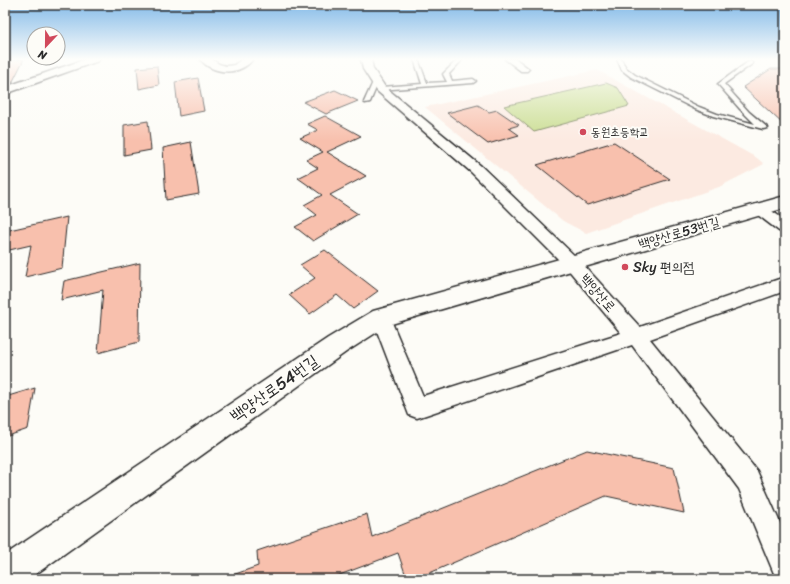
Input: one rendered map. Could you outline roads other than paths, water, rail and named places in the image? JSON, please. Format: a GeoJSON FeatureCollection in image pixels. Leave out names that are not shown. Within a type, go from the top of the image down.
{"type":"FeatureCollection","features":[{"type":"Feature","properties":{"kind":"street"},"geometry":{"type":"LineString","coordinates":[[5,91],[16,86]]}},
{"type":"Feature","properties":{"kind":"street","name":"백양산로"},"geometry":{"type":"LineString","coordinates":[[378,86],[476,169],[573,264],[636,336],[748,480],[785,566]]}},
{"type":"Feature","properties":{"kind":"street","name":"백양산로53번길"},"geometry":{"type":"LineString","coordinates":[[573,264],[785,202]]}},
{"type":"Feature","properties":{"kind":"street"},"geometry":{"type":"LineString","coordinates":[[758,210],[785,227]]}},
{"type":"Feature","properties":{"kind":"street","name":"백양산로54번길"},"geometry":{"type":"LineString","coordinates":[[5,575],[336,345],[382,318],[573,264]]}},
{"type":"Feature","properties":{"kind":"street"},"geometry":{"type":"LineString","coordinates":[[382,318],[417,408],[636,336],[785,284]]}},
{"type":"Feature","properties":{"kind":"lane"},"geometry":{"type":"LineString","coordinates":[[367,102],[378,86]]}},
{"type":"Feature","properties":{"kind":"lane"},"geometry":{"type":"LineString","coordinates":[[654,86],[697,108],[715,115],[765,128],[751,119],[723,86]]}},
{"type":"Feature","properties":{"kind":"place","name":"동원초등학교"},"geometry":{"type":"Point","coordinates":[583,132]}},
{"type":"Feature","properties":{"kind":"place","name":"Sky 편의점"},"geometry":{"type":"Point","coordinates":[625,267]}}]}
